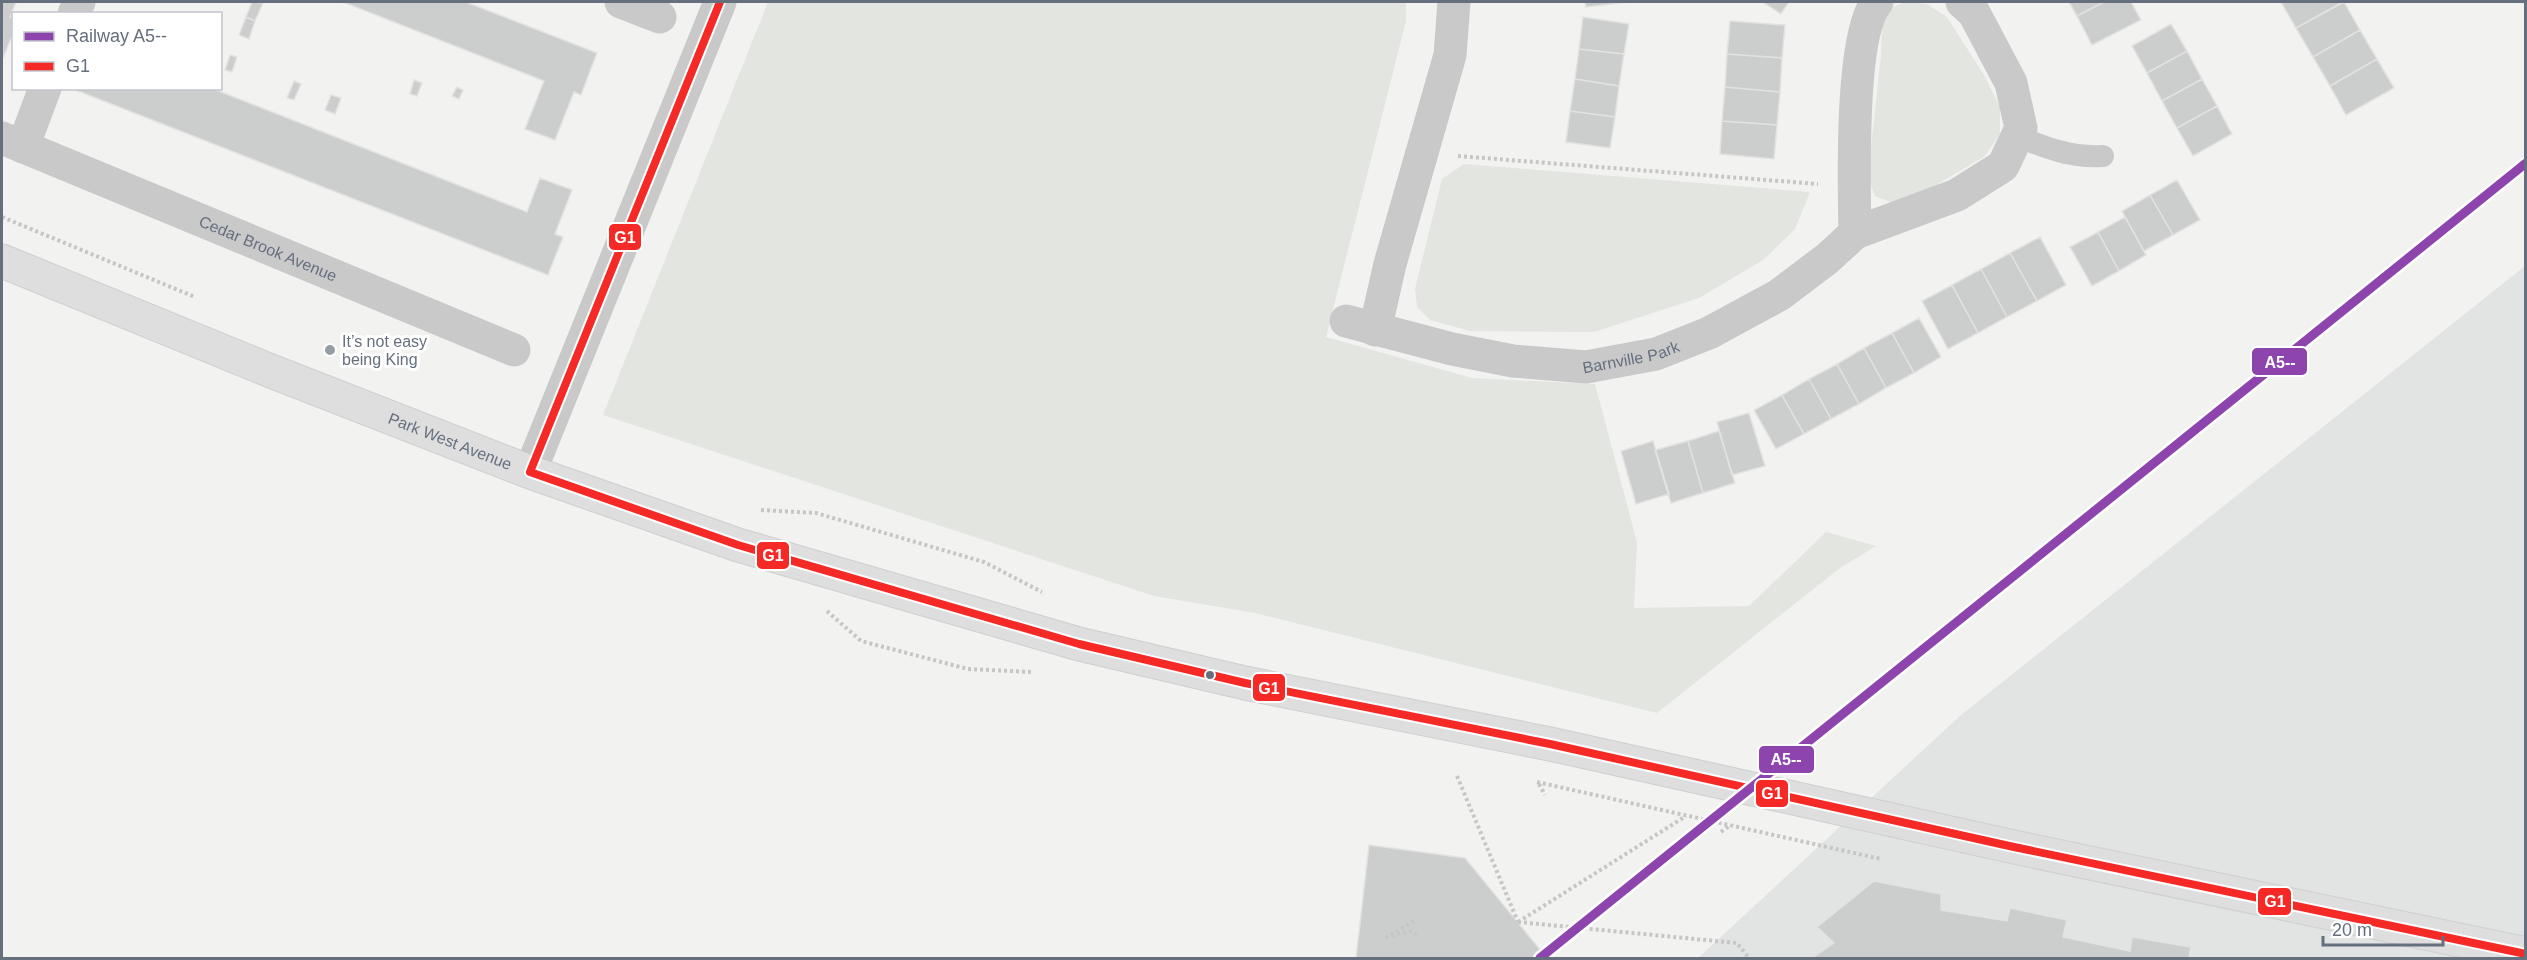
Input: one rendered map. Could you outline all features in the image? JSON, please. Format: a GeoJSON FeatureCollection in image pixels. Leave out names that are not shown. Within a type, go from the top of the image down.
{"type":"FeatureCollection","features":[{"type":"Feature","properties":{"kind":"street"},"geometry":{"type":"LineString","coordinates":[[621,2],[660,17]]}},
{"type":"Feature","properties":{"kind":"street"},"geometry":{"type":"LineString","coordinates":[[530,472],[720,2]]}},
{"type":"Feature","properties":{"kind":"street","name":"Barnville Park"},"geometry":{"type":"LineString","coordinates":[[1454,2],[1450,55],[1390,264],[1360,325],[1452,349],[1513,361],[1586,367],[1656,354],[1709,333],[1779,295],[1828,258],[1855,233],[1957,195],[2003,165],[2021,128],[2011,83],[1974,13],[1962,2]]}},
{"type":"Feature","properties":{"kind":"street"},"geometry":{"type":"LineString","coordinates":[[1855,233],[1854,156],[1863,35],[1869,11],[1877,2]]}},
{"type":"Feature","properties":{"kind":"street","name":"Cedar Brook Avenue"},"geometry":{"type":"LineString","coordinates":[[44,90],[12,143],[514,350]]}},
{"type":"Feature","properties":{"kind":"street","name":"Park West Avenue"},"geometry":{"type":"LineString","coordinates":[[2,261],[271,371],[530,472],[738,544],[1079,644],[1245,682],[1550,744],[2014,847],[2526,954]]}},
{"type":"Feature","properties":{"kind":"lane"},"geometry":{"type":"LineString","coordinates":[[2017,136],[2050,150],[2086,157],[2103,156]]}},
{"type":"Feature","properties":{"kind":"path"},"geometry":{"type":"LineString","coordinates":[[1421,153],[1854,187]]}},
{"type":"Feature","properties":{"kind":"path"},"geometry":{"type":"LineString","coordinates":[[2,217],[194,296]]}},
{"type":"Feature","properties":{"kind":"path"},"geometry":{"type":"LineString","coordinates":[[816,513],[984,562]]}},
{"type":"Feature","properties":{"kind":"path"},"geometry":{"type":"LineString","coordinates":[[861,641],[968,669]]}},
{"type":"Feature","properties":{"kind":"path"},"geometry":{"type":"LineString","coordinates":[[1457,776],[1518,922]]}},
{"type":"Feature","properties":{"kind":"path"},"geometry":{"type":"LineString","coordinates":[[1545,795],[1539,783],[1861,855]]}},
{"type":"Feature","properties":{"kind":"path"},"geometry":{"type":"LineString","coordinates":[[1518,922],[1686,816]]}},
{"type":"Feature","properties":{"kind":"path"},"geometry":{"type":"LineString","coordinates":[[1721,832],[1729,826]]}},
{"type":"Feature","properties":{"kind":"path"},"geometry":{"type":"LineString","coordinates":[[1414,921],[1388,937],[1412,931],[1417,936]]}},
{"type":"Feature","properties":{"kind":"path"},"geometry":{"type":"LineString","coordinates":[[1518,922],[1737,943],[1749,958]]}},
{"type":"Feature","properties":{"kind":"shaded area"},"geometry":{"type":"Polygon","coordinates":[[[768,2],[1406,2],[1406,21],[1326,337],[1472,378],[1595,384],[1637,542],[1634,608],[1749,606],[1826,532],[1876,546],[1840,568],[1657,713],[1255,613],[1154,596],[603,415],[768,2]]]}},
{"type":"Feature","properties":{"kind":"shaded area"},"geometry":{"type":"Polygon","coordinates":[[[1905,2],[1927,4],[1947,17],[1984,75],[2000,107],[2000,134],[1985,156],[1914,198],[1891,202],[1875,196],[1869,181],[1869,167],[1881,55],[1882,24],[1891,8],[1905,2]]]}},
{"type":"Feature","properties":{"kind":"shaded area"},"geometry":{"type":"Polygon","coordinates":[[[1464,164],[1810,192],[1795,229],[1763,260],[1699,298],[1594,332],[1470,331],[1430,320],[1417,307],[1415,289],[1442,179],[1464,164]]]}},
{"type":"Feature","properties":{"kind":"shaded area"},"geometry":{"type":"Polygon","coordinates":[[[2525,266],[2525,958],[1698,958],[1961,715],[2525,266]]]}},
{"type":"Feature","properties":{"kind":"building"},"geometry":{"type":"Polygon","coordinates":[[[2,2],[16,2],[10,17],[12,18],[12,36],[3,58],[2,2]]]}},
{"type":"Feature","properties":{"kind":"building"},"geometry":{"type":"Polygon","coordinates":[[[252,2],[263,3],[255,21],[246,17],[252,2]]]}},
{"type":"Feature","properties":{"kind":"building"},"geometry":{"type":"Polygon","coordinates":[[[343,2],[466,2],[597,53],[581,95],[574,92],[555,140],[525,129],[544,81],[343,2]]]}},
{"type":"Feature","properties":{"kind":"building"},"geometry":{"type":"Polygon","coordinates":[[[1585,2],[1628,2],[1586,7],[1585,2]]]}},
{"type":"Feature","properties":{"kind":"building"},"geometry":{"type":"Polygon","coordinates":[[[1763,2],[1789,2],[1781,14],[1763,2]]]}},
{"type":"Feature","properties":{"kind":"building"},"geometry":{"type":"Polygon","coordinates":[[[2069,2],[2104,2],[2077,16],[2069,2]]]}},
{"type":"Feature","properties":{"kind":"building"},"geometry":{"type":"Polygon","coordinates":[[[2104,2],[2131,2],[2141,20],[2092,45],[2077,16],[2104,2]]]}},
{"type":"Feature","properties":{"kind":"building"},"geometry":{"type":"Polygon","coordinates":[[[2281,2],[2343,2],[2296,28],[2281,2]]]}},
{"type":"Feature","properties":{"kind":"building"},"geometry":{"type":"Polygon","coordinates":[[[2344,2],[2360,30],[2313,57],[2296,28],[2344,2]]]}},
{"type":"Feature","properties":{"kind":"building"},"geometry":{"type":"Polygon","coordinates":[[[246,17],[255,21],[249,39],[239,35],[246,17]]]}},
{"type":"Feature","properties":{"kind":"building"},"geometry":{"type":"Polygon","coordinates":[[[1583,17],[1629,24],[1624,54],[1579,49],[1583,17]]]}},
{"type":"Feature","properties":{"kind":"building"},"geometry":{"type":"Polygon","coordinates":[[[1730,21],[1785,25],[1782,58],[1727,54],[1730,21]]]}},
{"type":"Feature","properties":{"kind":"building"},"geometry":{"type":"Polygon","coordinates":[[[2171,24],[2187,51],[2147,73],[2132,46],[2171,24]]]}},
{"type":"Feature","properties":{"kind":"building"},"geometry":{"type":"Polygon","coordinates":[[[2360,30],[2377,59],[2330,86],[2313,57],[2360,30]]]}},
{"type":"Feature","properties":{"kind":"building"},"geometry":{"type":"Polygon","coordinates":[[[1579,49],[1624,54],[1619,86],[1575,79],[1579,49]]]}},
{"type":"Feature","properties":{"kind":"building"},"geometry":{"type":"Polygon","coordinates":[[[2187,51],[2202,79],[2162,101],[2147,73],[2187,51]]]}},
{"type":"Feature","properties":{"kind":"building"},"geometry":{"type":"Polygon","coordinates":[[[1727,54],[1782,58],[1780,92],[1725,87],[1727,54]]]}},
{"type":"Feature","properties":{"kind":"building"},"geometry":{"type":"Polygon","coordinates":[[[230,55],[237,57],[232,72],[225,70],[230,55]]]}},
{"type":"Feature","properties":{"kind":"building"},"geometry":{"type":"Polygon","coordinates":[[[2377,59],[2394,88],[2346,115],[2330,86],[2377,59]]]}},
{"type":"Feature","properties":{"kind":"building"},"geometry":{"type":"Polygon","coordinates":[[[1575,79],[1619,86],[1615,117],[1570,111],[1575,79]]]}},
{"type":"Feature","properties":{"kind":"building"},"geometry":{"type":"Polygon","coordinates":[[[2202,79],[2217,106],[2177,128],[2162,101],[2202,79]]]}},
{"type":"Feature","properties":{"kind":"building"},"geometry":{"type":"Polygon","coordinates":[[[414,80],[422,83],[417,96],[410,94],[414,80]]]}},
{"type":"Feature","properties":{"kind":"building"},"geometry":{"type":"Polygon","coordinates":[[[294,81],[301,84],[294,100],[287,98],[294,81]]]}},
{"type":"Feature","properties":{"kind":"building"},"geometry":{"type":"Polygon","coordinates":[[[457,87],[463,90],[459,99],[452,96],[457,87]]]}},
{"type":"Feature","properties":{"kind":"building"},"geometry":{"type":"Polygon","coordinates":[[[1725,87],[1780,92],[1777,125],[1722,121],[1725,87]]]}},
{"type":"Feature","properties":{"kind":"building"},"geometry":{"type":"Polygon","coordinates":[[[76,90],[216,90],[527,212],[540,178],[572,190],[555,234],[563,237],[548,275],[76,90]]]}},
{"type":"Feature","properties":{"kind":"building"},"geometry":{"type":"Polygon","coordinates":[[[331,95],[341,98],[335,114],[325,110],[331,95]]]}},
{"type":"Feature","properties":{"kind":"building"},"geometry":{"type":"Polygon","coordinates":[[[2217,106],[2232,134],[2193,156],[2177,128],[2217,106]]]}},
{"type":"Feature","properties":{"kind":"building"},"geometry":{"type":"Polygon","coordinates":[[[1570,111],[1615,117],[1610,148],[1566,142],[1570,111]]]}},
{"type":"Feature","properties":{"kind":"building"},"geometry":{"type":"Polygon","coordinates":[[[1722,121],[1777,125],[1774,159],[1720,154],[1722,121]]]}},
{"type":"Feature","properties":{"kind":"building"},"geometry":{"type":"Polygon","coordinates":[[[2177,180],[2200,220],[2173,235],[2150,195],[2177,180]]]}},
{"type":"Feature","properties":{"kind":"building"},"geometry":{"type":"Polygon","coordinates":[[[2150,195],[2173,235],[2144,251],[2122,211],[2150,195]]]}},
{"type":"Feature","properties":{"kind":"building"},"geometry":{"type":"Polygon","coordinates":[[[2125,217],[2146,255],[2119,271],[2098,232],[2125,217]]]}},
{"type":"Feature","properties":{"kind":"building"},"geometry":{"type":"Polygon","coordinates":[[[2098,232],[2119,271],[2092,286],[2070,247],[2098,232]]]}},
{"type":"Feature","properties":{"kind":"building"},"geometry":{"type":"Polygon","coordinates":[[[2040,237],[2066,285],[2037,301],[2010,253],[2040,237]]]}},
{"type":"Feature","properties":{"kind":"building"},"geometry":{"type":"Polygon","coordinates":[[[2010,253],[2037,301],[2007,317],[1981,269],[2010,253]]]}},
{"type":"Feature","properties":{"kind":"building"},"geometry":{"type":"Polygon","coordinates":[[[1981,269],[2007,317],[1978,333],[1952,285],[1981,269]]]}},
{"type":"Feature","properties":{"kind":"building"},"geometry":{"type":"Polygon","coordinates":[[[1952,285],[1978,333],[1948,349],[1922,301],[1952,285]]]}},
{"type":"Feature","properties":{"kind":"building"},"geometry":{"type":"Polygon","coordinates":[[[1919,318],[1941,357],[1914,373],[1892,333],[1919,318]]]}},
{"type":"Feature","properties":{"kind":"building"},"geometry":{"type":"Polygon","coordinates":[[[1892,333],[1914,373],[1886,388],[1864,348],[1892,333]]]}},
{"type":"Feature","properties":{"kind":"building"},"geometry":{"type":"Polygon","coordinates":[[[1864,348],[1886,388],[1859,404],[1837,364],[1864,348]]]}},
{"type":"Feature","properties":{"kind":"building"},"geometry":{"type":"Polygon","coordinates":[[[1837,364],[1859,404],[1831,419],[1809,379],[1837,364]]]}},
{"type":"Feature","properties":{"kind":"building"},"geometry":{"type":"Polygon","coordinates":[[[1809,379],[1831,419],[1804,434],[1782,395],[1809,379]]]}},
{"type":"Feature","properties":{"kind":"building"},"geometry":{"type":"Polygon","coordinates":[[[1782,395],[1804,434],[1776,449],[1754,410],[1782,395]]]}},
{"type":"Feature","properties":{"kind":"building"},"geometry":{"type":"Polygon","coordinates":[[[1749,413],[1765,466],[1732,475],[1717,422],[1749,413]]]}},
{"type":"Feature","properties":{"kind":"building"},"geometry":{"type":"Polygon","coordinates":[[[1719,431],[1735,483],[1703,493],[1688,441],[1719,431]]]}},
{"type":"Feature","properties":{"kind":"building"},"geometry":{"type":"Polygon","coordinates":[[[1653,441],[1669,494],[1636,504],[1621,451],[1653,441]]]}},
{"type":"Feature","properties":{"kind":"building"},"geometry":{"type":"Polygon","coordinates":[[[1688,441],[1703,493],[1671,503],[1655,450],[1688,441]]]}},
{"type":"Feature","properties":{"kind":"building"},"geometry":{"type":"Polygon","coordinates":[[[1369,845],[1465,858],[1547,958],[1356,958],[1369,845]]]}},
{"type":"Feature","properties":{"kind":"building"},"geometry":{"type":"Polygon","coordinates":[[[1874,881],[1941,894],[1941,910],[2007,921],[2010,908],[2067,920],[2063,937],[2130,951],[2132,937],[2191,947],[2189,958],[1812,958],[1834,943],[1817,927],[1874,881]]]}},
{"type":"Feature","properties":{"kind":"rail line","name":"A5--"},"geometry":{"type":"LineString","coordinates":[[1540,958],[2526,163]]}},
{"type":"Feature","properties":{"kind":"transit line","name":"G1"},"geometry":{"type":"LineString","coordinates":[[530,472],[720,2]]}},
{"type":"Feature","properties":{"kind":"transit line","name":"G1"},"geometry":{"type":"LineString","coordinates":[[530,472],[738,545],[1079,644],[1245,683],[1550,744],[2014,847],[2526,954]]}},
{"type":"Feature","properties":{"kind":"place","name":"It’s not easy being King"},"geometry":{"type":"Point","coordinates":[330,350]}}]}
